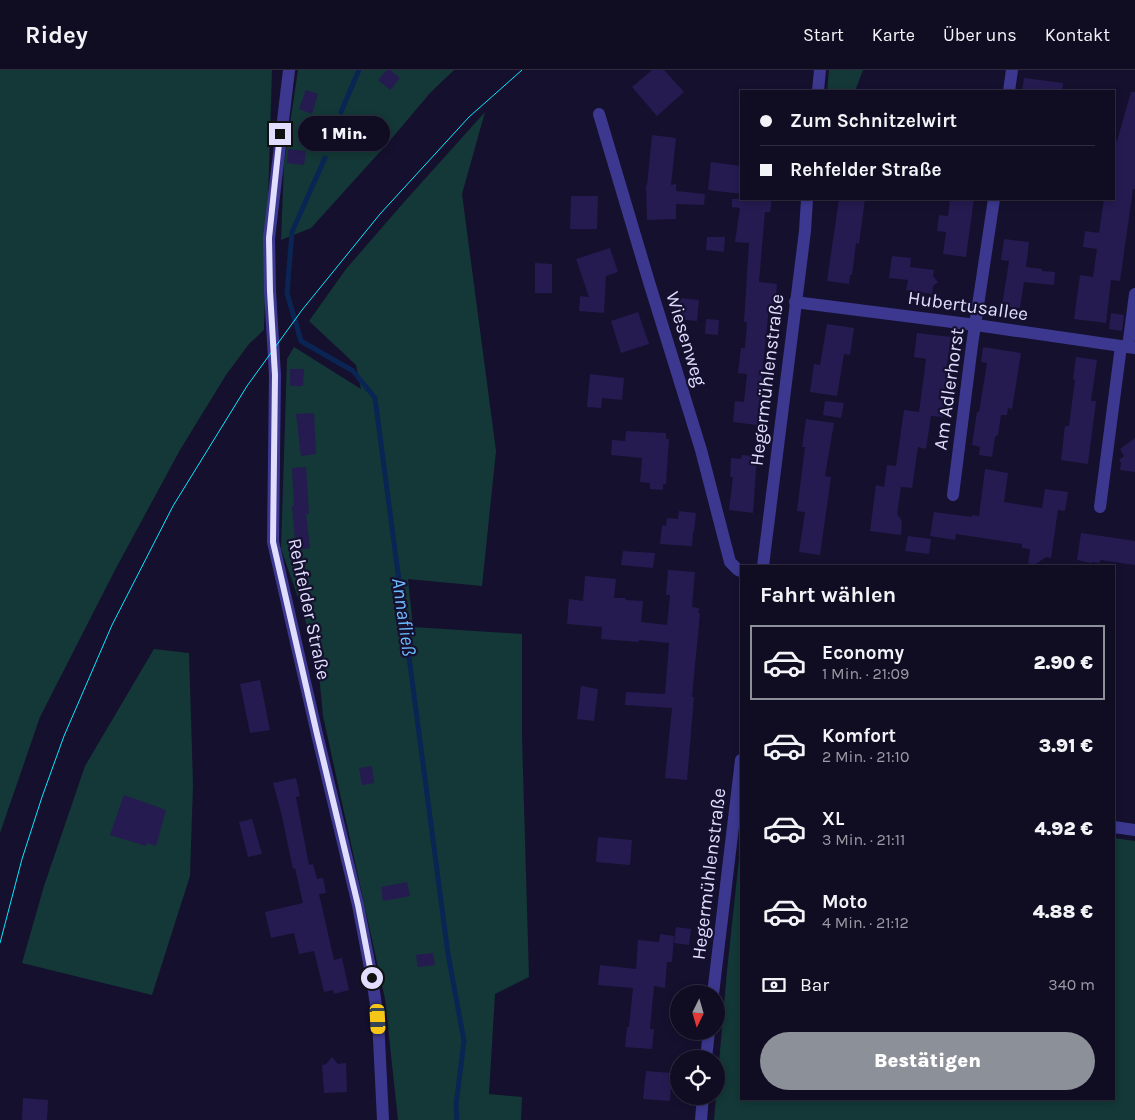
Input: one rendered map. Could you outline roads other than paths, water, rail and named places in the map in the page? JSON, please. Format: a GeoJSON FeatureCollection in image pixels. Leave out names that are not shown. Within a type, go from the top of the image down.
{"type":"FeatureCollection","features":[{"type":"Feature","properties":{"kind":"street","name":"Rehfelder Straße"},"geometry":{"type":"LineString","coordinates":[[289,70],[269,238],[275,375],[273,542],[358,905],[378,1019],[383,1120]]}},
{"type":"Feature","properties":{"kind":"street"},"geometry":{"type":"LineString","coordinates":[[818,90],[820,70]]}},
{"type":"Feature","properties":{"kind":"street"},"geometry":{"type":"LineString","coordinates":[[1009,90],[1012,70]]}},
{"type":"Feature","properties":{"kind":"street","name":"Wiesenweg"},"geometry":{"type":"LineString","coordinates":[[599,114],[701,450],[730,562],[740,571]]}},
{"type":"Feature","properties":{"kind":"street","name":"Hegermühlenstraße"},"geometry":{"type":"LineString","coordinates":[[763,565],[808,200]]}},
{"type":"Feature","properties":{"kind":"street","name":"Am Adlerhorst"},"geometry":{"type":"LineString","coordinates":[[953,495],[994,200]]}},
{"type":"Feature","properties":{"kind":"street"},"geometry":{"type":"LineString","coordinates":[[1100,507],[1128,347],[1135,294]]}},
{"type":"Feature","properties":{"kind":"street","name":"Hubertusallee"},"geometry":{"type":"LineString","coordinates":[[796,302],[1128,347]]}},
{"type":"Feature","properties":{"kind":"street","name":"Hegermühlenstraße"},"geometry":{"type":"LineString","coordinates":[[714,985],[740,777]]}},
{"type":"Feature","properties":{"kind":"street"},"geometry":{"type":"LineString","coordinates":[[1115,827],[1135,830]]}},
{"type":"Feature","properties":{"kind":"street"},"geometry":{"type":"LineString","coordinates":[[701,1120],[702,1105]]}},
{"type":"Feature","properties":{"kind":"waterway","name":"Annafließ"},"geometry":{"type":"LineString","coordinates":[[341,112],[359,70]]}},
{"type":"Feature","properties":{"kind":"waterway","name":"Annafließ"},"geometry":{"type":"LineString","coordinates":[[325,158],[292,232],[287,293],[301,341],[353,371],[375,398],[448,954],[464,1041],[456,1105],[457,1120]]}},
{"type":"Feature","properties":{"kind":"tram line"},"geometry":{"type":"LineString","coordinates":[[0,943],[22,859],[64,736],[112,625],[173,506],[247,386],[302,310],[380,214],[469,117],[522,70]]}}]}
